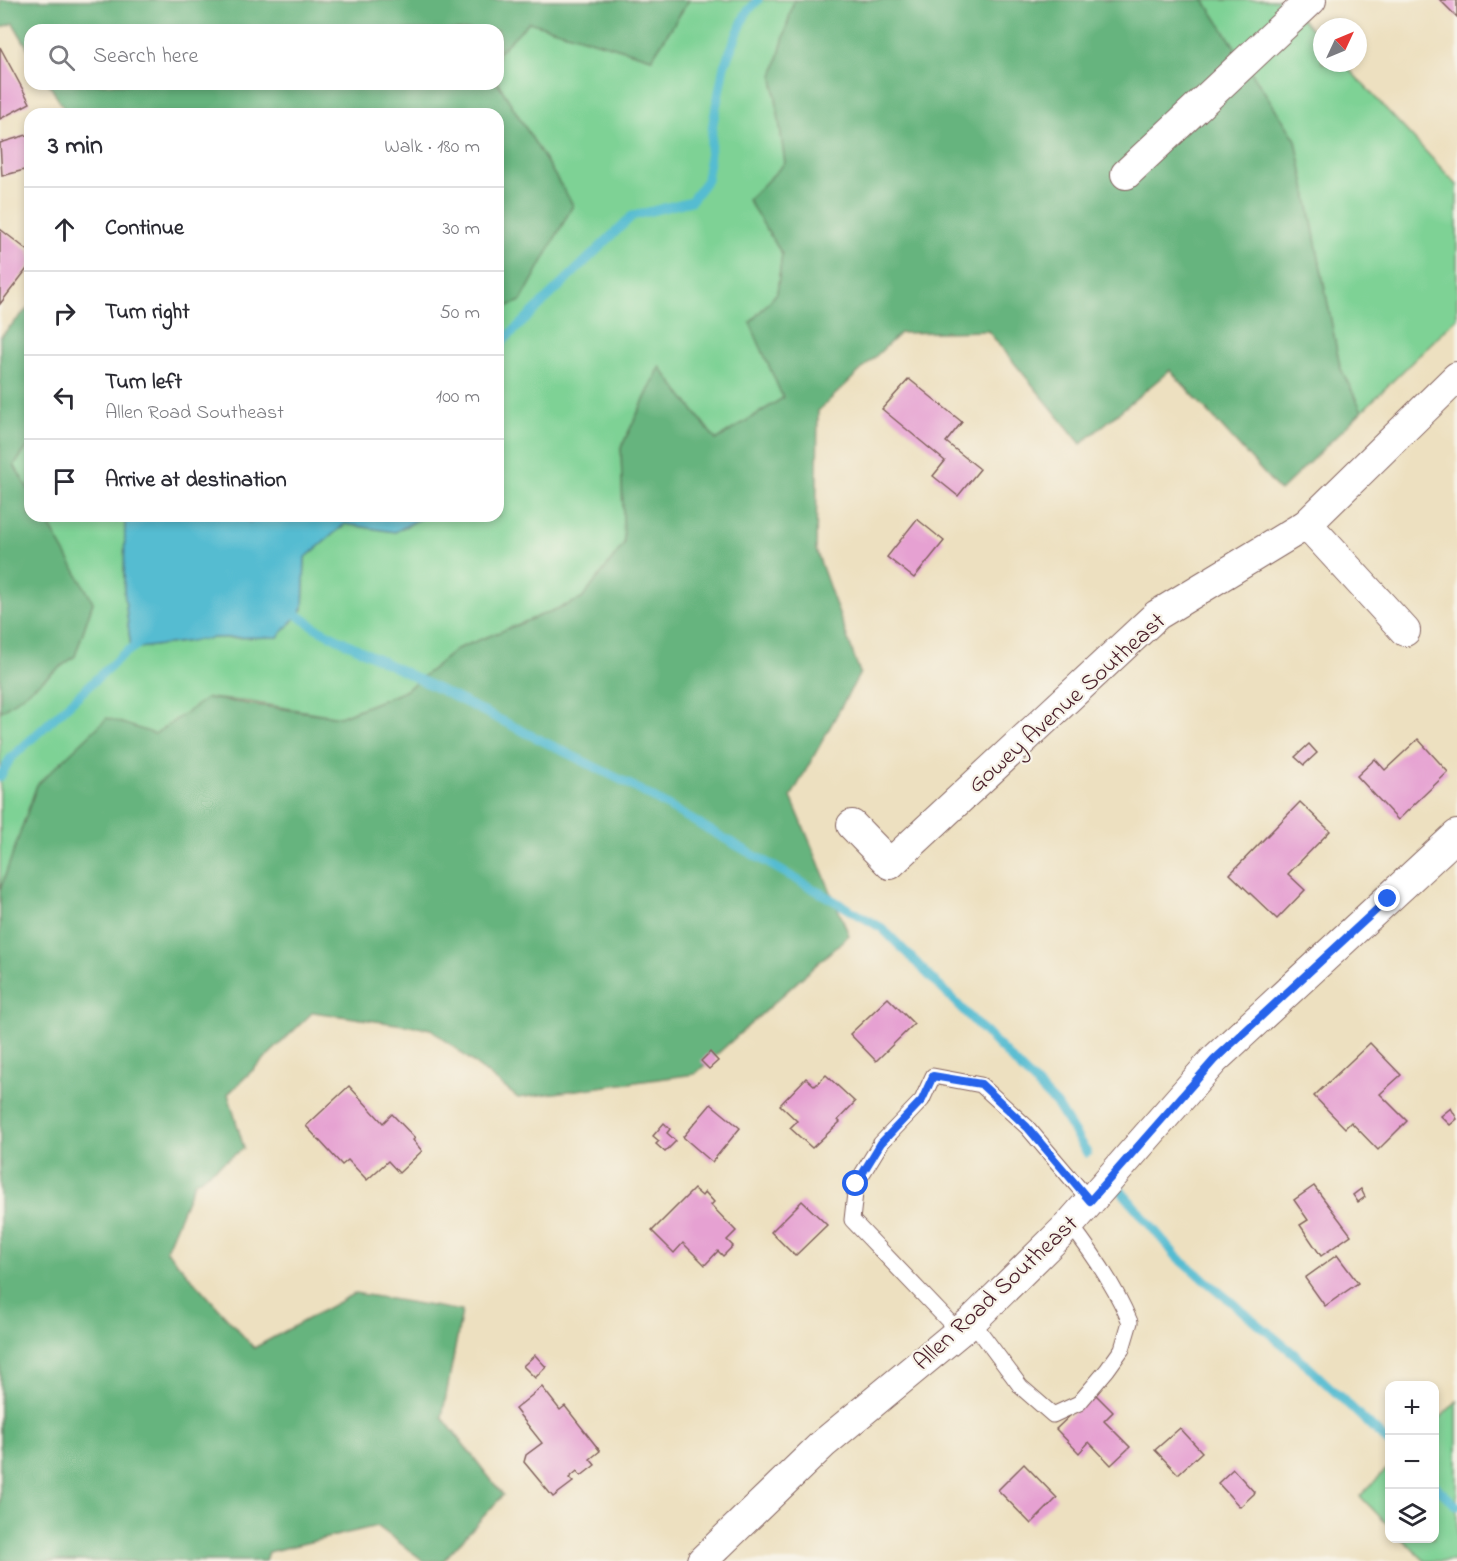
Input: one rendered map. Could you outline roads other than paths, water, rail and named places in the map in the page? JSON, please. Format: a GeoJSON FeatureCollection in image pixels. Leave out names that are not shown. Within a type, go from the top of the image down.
{"type":"FeatureCollection","features":[{"type":"Feature","properties":{"kind":"street"},"geometry":{"type":"LineString","coordinates":[[1126,174],[1311,0]]}},
{"type":"Feature","properties":{"kind":"street","name":"Gowey Avenue Southeast"},"geometry":{"type":"LineString","coordinates":[[852,825],[890,864],[1157,615],[1307,524],[1457,377]]}},
{"type":"Feature","properties":{"kind":"street"},"geometry":{"type":"LineString","coordinates":[[1307,524],[1405,631]]}},
{"type":"Feature","properties":{"kind":"street","name":"Allen Road Southeast"},"geometry":{"type":"LineString","coordinates":[[702,1561],[823,1444],[965,1326],[1070,1224],[1214,1060],[1457,835]]}},
{"type":"Feature","properties":{"kind":"lane"},"geometry":{"type":"LineString","coordinates":[[1070,1224],[1114,1288],[1130,1322],[1122,1348],[1107,1370],[1079,1403],[1053,1415],[1021,1387],[965,1326],[852,1220],[856,1184],[881,1143],[922,1100],[933,1076],[981,1084],[1027,1127],[1090,1201]]}},
{"type":"Feature","properties":{"kind":"water"},"geometry":{"type":"Polygon","coordinates":[[[414,522],[395,532],[345,524],[305,558],[303,609],[278,637],[214,638],[131,649],[124,590],[125,523],[414,522]]]}},
{"type":"Feature","properties":{"kind":"waterway"},"geometry":{"type":"LineString","coordinates":[[504,340],[632,216],[691,201],[707,180],[713,123],[724,66],[746,13],[758,0]]}},
{"type":"Feature","properties":{"kind":"waterway"},"geometry":{"type":"LineString","coordinates":[[288,608],[316,628],[627,783],[882,928],[1057,1105],[1087,1153]]}},
{"type":"Feature","properties":{"kind":"waterway"},"geometry":{"type":"LineString","coordinates":[[0,777],[10,759],[121,656],[141,642]]}},
{"type":"Feature","properties":{"kind":"waterway"},"geometry":{"type":"LineString","coordinates":[[1118,1187],[1177,1257],[1298,1357],[1385,1439]]}},
{"type":"Feature","properties":{"kind":"waterway"},"geometry":{"type":"LineString","coordinates":[[1438,1489],[1457,1506]]}}]}
